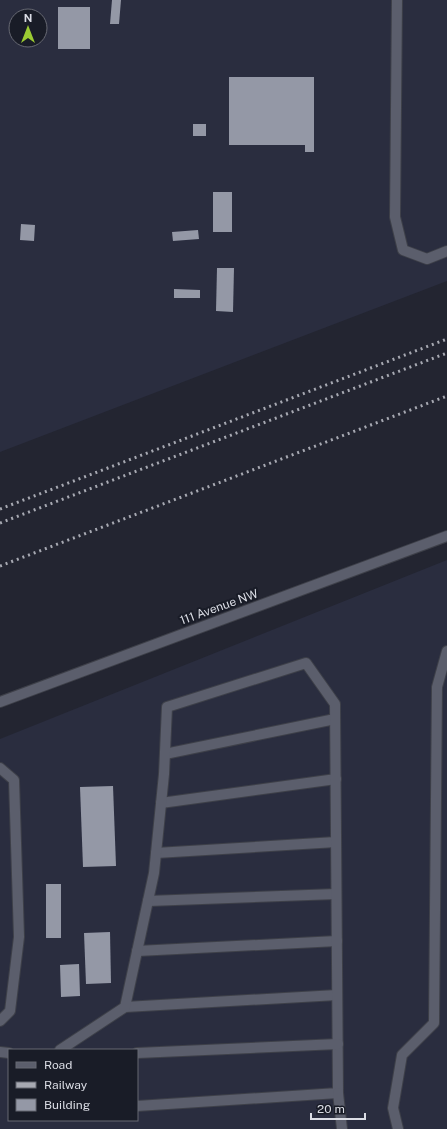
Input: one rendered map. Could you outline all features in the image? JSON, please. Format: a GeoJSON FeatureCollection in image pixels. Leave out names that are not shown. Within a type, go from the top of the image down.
{"type":"FeatureCollection","features":[{"type":"Feature","properties":{"kind":"street"},"geometry":{"type":"LineString","coordinates":[[397,0],[395,217],[403,250],[427,259],[447,251]]}},
{"type":"Feature","properties":{"kind":"street","name":"111 Avenue NW"},"geometry":{"type":"LineString","coordinates":[[0,702],[447,536]]}},
{"type":"Feature","properties":{"kind":"street"},"geometry":{"type":"LineString","coordinates":[[398,1129],[393,1108],[402,1055],[434,1023],[437,687],[447,651]]}},
{"type":"Feature","properties":{"kind":"street"},"geometry":{"type":"LineString","coordinates":[[125,1007],[154,873],[165,754],[167,707],[306,663],[335,704],[338,1092],[342,1129]]}},
{"type":"Feature","properties":{"kind":"street"},"geometry":{"type":"LineString","coordinates":[[165,754],[335,719]]}},
{"type":"Feature","properties":{"kind":"street"},"geometry":{"type":"LineString","coordinates":[[0,768],[14,780],[19,937],[10,1011],[0,1021]]}},
{"type":"Feature","properties":{"kind":"street"},"geometry":{"type":"LineString","coordinates":[[161,804],[336,779]]}},
{"type":"Feature","properties":{"kind":"street"},"geometry":{"type":"LineString","coordinates":[[156,854],[336,842]]}},
{"type":"Feature","properties":{"kind":"street"},"geometry":{"type":"LineString","coordinates":[[148,901],[336,894]]}},
{"type":"Feature","properties":{"kind":"street"},"geometry":{"type":"LineString","coordinates":[[137,951],[337,941]]}},
{"type":"Feature","properties":{"kind":"street"},"geometry":{"type":"LineString","coordinates":[[62,1049],[125,1007],[337,995]]}},
{"type":"Feature","properties":{"kind":"street"},"geometry":{"type":"LineString","coordinates":[[138,1053],[338,1044]]}},
{"type":"Feature","properties":{"kind":"street"},"geometry":{"type":"LineString","coordinates":[[138,1106],[338,1092]]}},
{"type":"Feature","properties":{"kind":"shaded area"},"geometry":{"type":"Polygon","coordinates":[[[0,0],[447,0],[447,281],[0,452],[0,0]]]}},
{"type":"Feature","properties":{"kind":"shaded area"},"geometry":{"type":"Polygon","coordinates":[[[447,560],[447,1129],[0,1129],[0,739],[447,560]]]}},
{"type":"Feature","properties":{"kind":"building"},"geometry":{"type":"Polygon","coordinates":[[[112,0],[121,0],[119,24],[110,24],[112,0]]]}},
{"type":"Feature","properties":{"kind":"building"},"geometry":{"type":"Polygon","coordinates":[[[58,7],[90,7],[90,49],[58,49],[58,7]]]}},
{"type":"Feature","properties":{"kind":"building"},"geometry":{"type":"Polygon","coordinates":[[[229,77],[314,77],[314,152],[305,152],[305,145],[229,145],[229,77]]]}},
{"type":"Feature","properties":{"kind":"building"},"geometry":{"type":"Polygon","coordinates":[[[193,124],[206,124],[206,136],[193,136],[193,124]]]}},
{"type":"Feature","properties":{"kind":"building"},"geometry":{"type":"Polygon","coordinates":[[[213,192],[232,192],[232,232],[213,232],[213,192]]]}},
{"type":"Feature","properties":{"kind":"building"},"geometry":{"type":"Polygon","coordinates":[[[21,224],[35,225],[34,241],[20,240],[21,224]]]}},
{"type":"Feature","properties":{"kind":"building"},"geometry":{"type":"Polygon","coordinates":[[[198,230],[199,239],[173,241],[172,232],[198,230]]]}},
{"type":"Feature","properties":{"kind":"building"},"geometry":{"type":"Polygon","coordinates":[[[217,268],[234,268],[233,312],[216,311],[217,268]]]}},
{"type":"Feature","properties":{"kind":"building"},"geometry":{"type":"Polygon","coordinates":[[[174,289],[200,290],[200,298],[174,298],[174,289]]]}},
{"type":"Feature","properties":{"kind":"building"},"geometry":{"type":"Polygon","coordinates":[[[113,786],[116,866],[83,867],[80,787],[113,786]]]}},
{"type":"Feature","properties":{"kind":"building"},"geometry":{"type":"Polygon","coordinates":[[[46,884],[61,884],[61,938],[46,938],[46,884]]]}},
{"type":"Feature","properties":{"kind":"building"},"geometry":{"type":"Polygon","coordinates":[[[110,932],[111,983],[86,984],[84,933],[110,932]]]}},
{"type":"Feature","properties":{"kind":"building"},"geometry":{"type":"Polygon","coordinates":[[[79,964],[80,996],[61,997],[60,965],[79,964]]]}},
{"type":"Feature","properties":{"kind":"railway"},"geometry":{"type":"LineString","coordinates":[[0,509],[447,339]]}},
{"type":"Feature","properties":{"kind":"railway"},"geometry":{"type":"LineString","coordinates":[[0,523],[447,353]]}},
{"type":"Feature","properties":{"kind":"railway"},"geometry":{"type":"LineString","coordinates":[[0,566],[447,396]]}}]}
